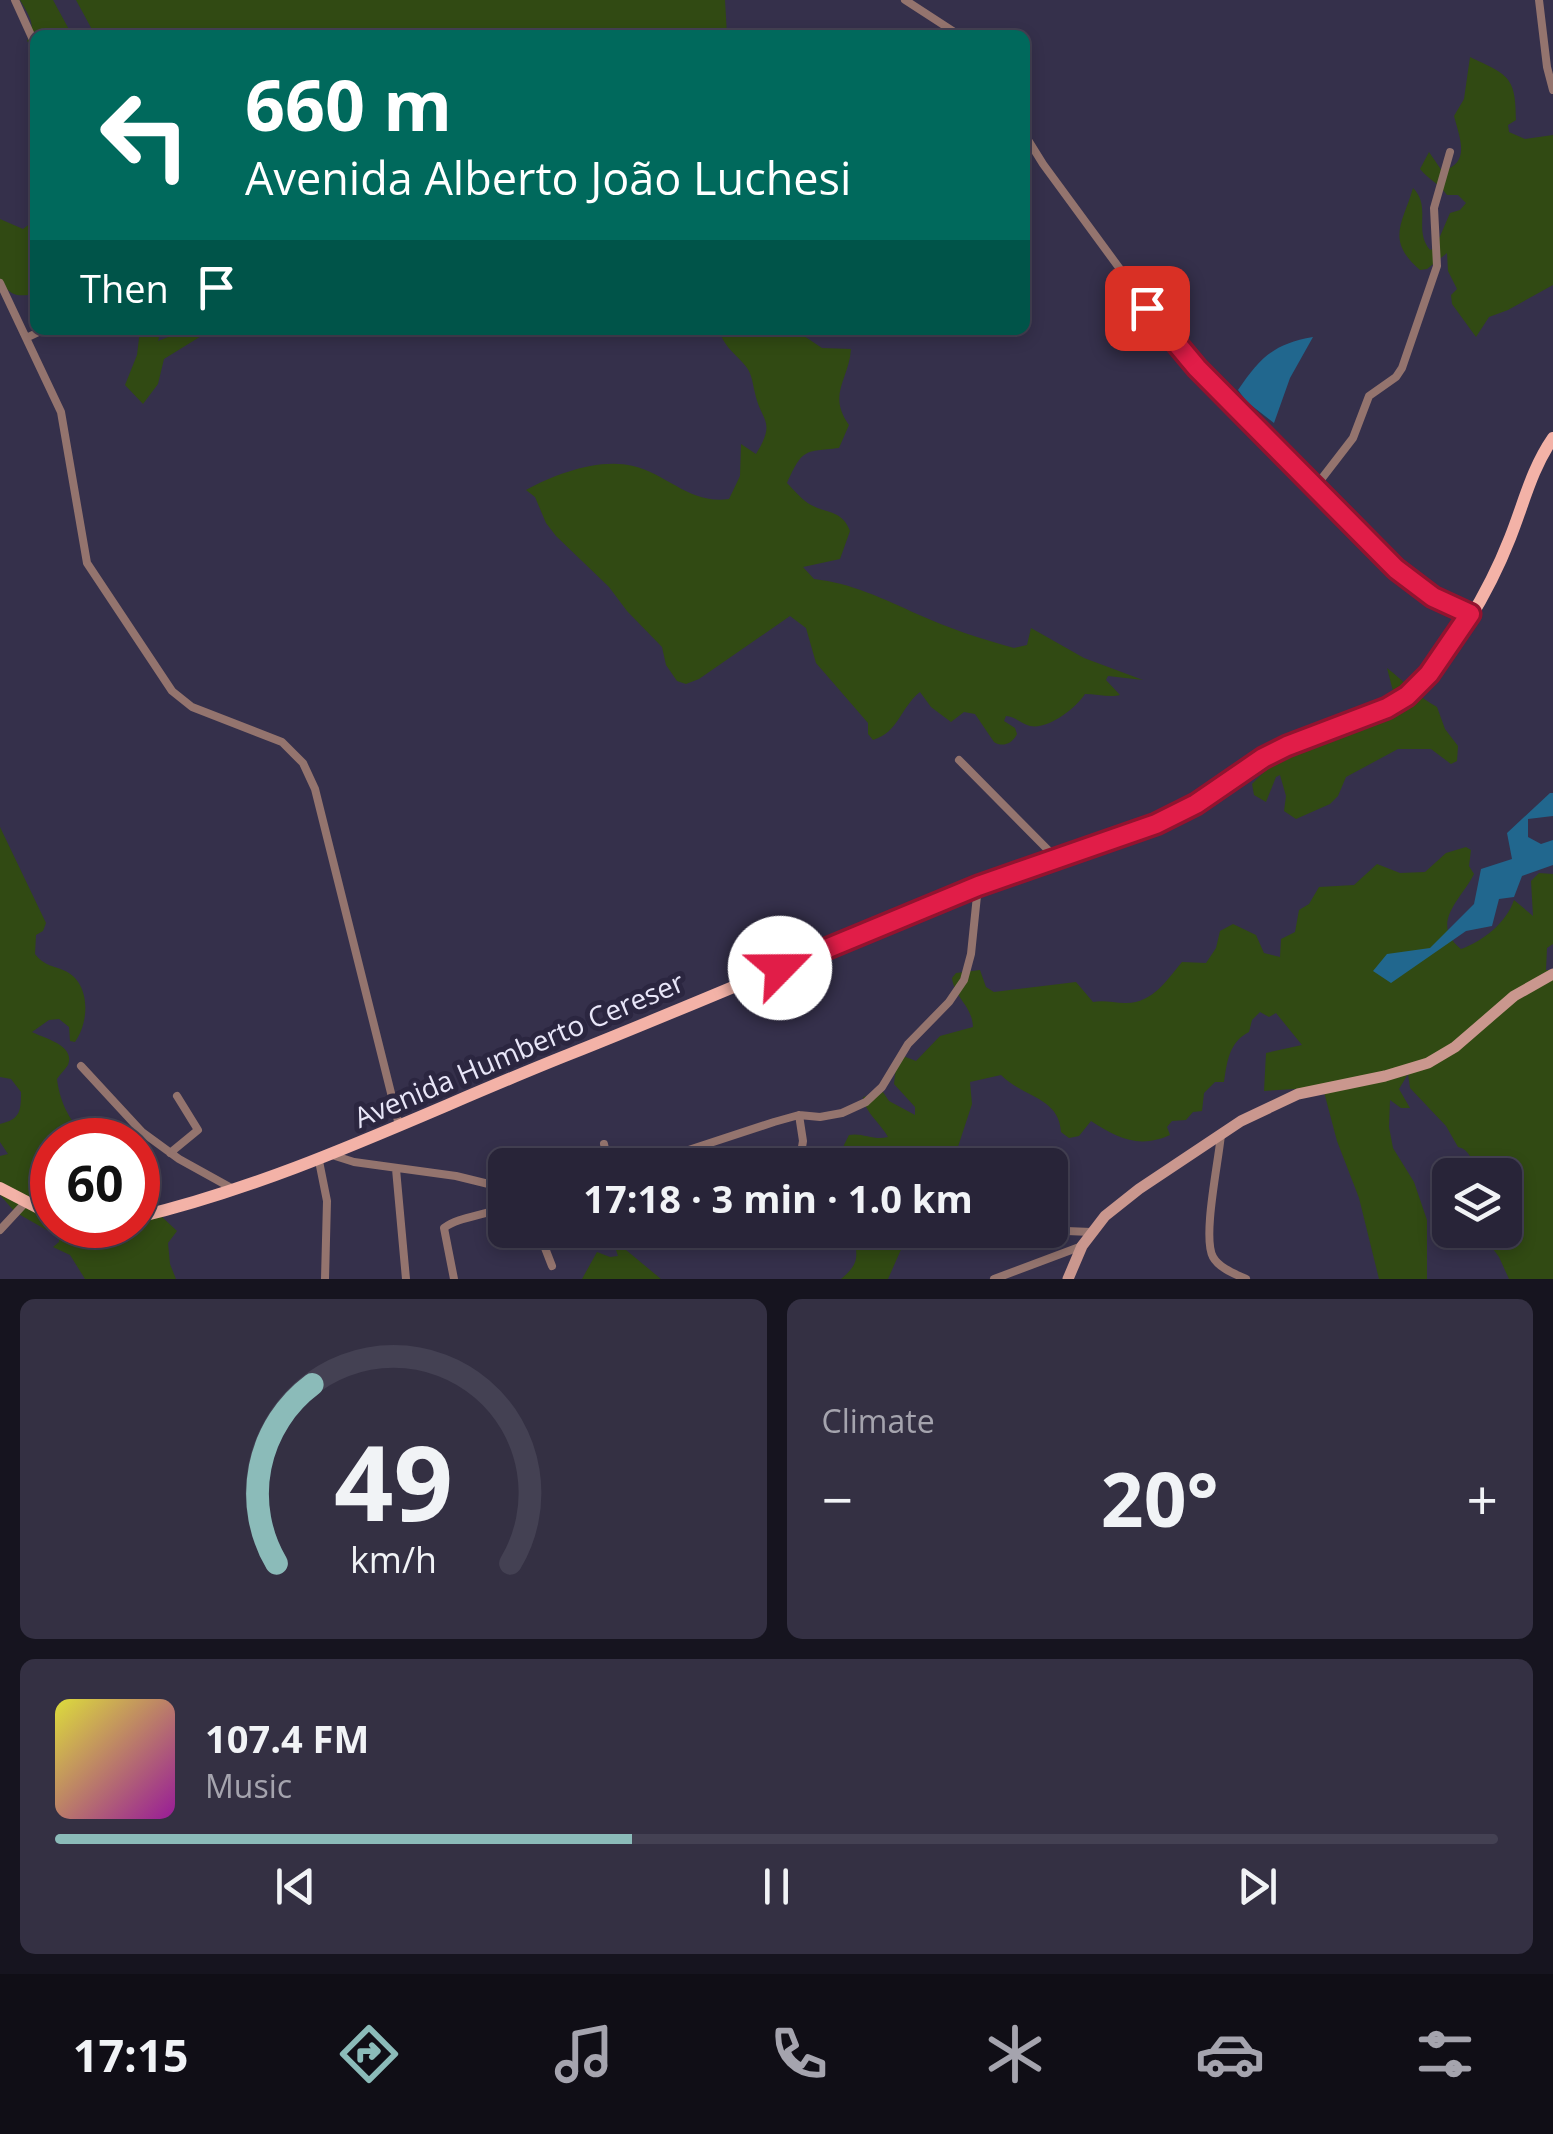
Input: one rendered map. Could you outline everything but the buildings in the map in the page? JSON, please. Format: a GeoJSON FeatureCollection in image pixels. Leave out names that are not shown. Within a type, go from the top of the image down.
{"type":"FeatureCollection","features":[{"type":"Feature","properties":{"kind":"main road","name":"Avenida Humberto Cereser"},"geometry":{"type":"LineString","coordinates":[[160,1210],[235,1190],[326,1158],[978,886],[1169,818],[1263,758],[1387,708],[1407,696],[1429,674],[1470,614],[1501,560],[1532,474],[1553,438]]}},
{"type":"Feature","properties":{"kind":"main road"},"geometry":{"type":"LineString","coordinates":[[0,1188],[30,1206]]}},
{"type":"Feature","properties":{"kind":"street"},"geometry":{"type":"LineString","coordinates":[[15,0],[30,33]]}},
{"type":"Feature","properties":{"kind":"street"},"geometry":{"type":"LineString","coordinates":[[905,0],[951,30]]}},
{"type":"Feature","properties":{"kind":"street"},"geometry":{"type":"LineString","coordinates":[[1539,0],[1553,90]]}},
{"type":"Feature","properties":{"kind":"street"},"geometry":{"type":"LineString","coordinates":[[1030,144],[1175,344],[1396,569],[1433,597],[1470,614]]}},
{"type":"Feature","properties":{"kind":"street"},"geometry":{"type":"LineString","coordinates":[[1030,150],[1035,152]]}},
{"type":"Feature","properties":{"kind":"street"},"geometry":{"type":"LineString","coordinates":[[1316,486],[1353,438],[1369,396],[1402,368],[1437,266],[1434,208],[1450,152]]}},
{"type":"Feature","properties":{"kind":"street"},"geometry":{"type":"LineString","coordinates":[[0,284],[61,412],[87,563],[172,691],[208,714],[282,742],[303,764],[315,789],[399,1125]]}},
{"type":"Feature","properties":{"kind":"street"},"geometry":{"type":"LineString","coordinates":[[26,338],[32,335]]}},
{"type":"Feature","properties":{"kind":"street"},"geometry":{"type":"LineString","coordinates":[[959,760],[1056,858]]}},
{"type":"Feature","properties":{"kind":"street"},"geometry":{"type":"LineString","coordinates":[[700,1148],[799,1115],[831,1115],[854,1109],[882,1087],[908,1044],[949,1002],[969,967],[978,886]]}},
{"type":"Feature","properties":{"kind":"street"},"geometry":{"type":"LineString","coordinates":[[1068,1279],[1091,1232],[1139,1189],[1241,1120],[1289,1097],[1428,1063],[1454,1048],[1514,996],[1553,974]]}},
{"type":"Feature","properties":{"kind":"street"},"geometry":{"type":"LineString","coordinates":[[80,1066],[116,1108],[170,1153],[235,1190]]}},
{"type":"Feature","properties":{"kind":"street"},"geometry":{"type":"LineString","coordinates":[[170,1153],[198,1130],[178,1096]]}},
{"type":"Feature","properties":{"kind":"street"},"geometry":{"type":"LineString","coordinates":[[799,1115],[802,1148]]}},
{"type":"Feature","properties":{"kind":"street"},"geometry":{"type":"LineString","coordinates":[[1221,1134],[1211,1254],[1246,1279]]}},
{"type":"Feature","properties":{"kind":"street"},"geometry":{"type":"LineString","coordinates":[[357,1144],[368,1164]]}},
{"type":"Feature","properties":{"kind":"street"},"geometry":{"type":"LineString","coordinates":[[604,1144],[605,1148]]}},
{"type":"Feature","properties":{"kind":"street"},"geometry":{"type":"LineString","coordinates":[[324,1279],[326,1158],[488,1184]]}},
{"type":"Feature","properties":{"kind":"street"},"geometry":{"type":"LineString","coordinates":[[396,1169],[406,1279]]}},
{"type":"Feature","properties":{"kind":"street"},"geometry":{"type":"LineString","coordinates":[[0,1230],[24,1203]]}},
{"type":"Feature","properties":{"kind":"street"},"geometry":{"type":"LineString","coordinates":[[454,1279],[444,1228],[488,1214]]}},
{"type":"Feature","properties":{"kind":"street"},"geometry":{"type":"LineString","coordinates":[[1068,1231],[1091,1232]]}},
{"type":"Feature","properties":{"kind":"street"},"geometry":{"type":"LineString","coordinates":[[994,1279],[1082,1246]]}},
{"type":"Feature","properties":{"kind":"street"},"geometry":{"type":"LineString","coordinates":[[545,1248],[552,1266]]}},
{"type":"Feature","properties":{"kind":"green space"},"geometry":{"type":"Polygon","coordinates":[[[20,0],[53,0],[69,30],[31,30],[29,15],[20,0]]]}},
{"type":"Feature","properties":{"kind":"green space"},"geometry":{"type":"Polygon","coordinates":[[[76,0],[725,0],[727,30],[92,30],[76,0]]]}},
{"type":"Feature","properties":{"kind":"green space"},"geometry":{"type":"Polygon","coordinates":[[[1470,57],[1501,73],[1511,85],[1516,120],[1508,125],[1509,132],[1525,139],[1553,135],[1553,285],[1489,317],[1476,337],[1452,304],[1451,295],[1457,289],[1448,271],[1447,253],[1420,270],[1409,259],[1400,240],[1413,188],[1421,203],[1423,235],[1430,250],[1435,248],[1450,213],[1466,203],[1458,195],[1447,195],[1420,169],[1429,152],[1442,171],[1460,156],[1454,116],[1464,99],[1470,57]]]}},
{"type":"Feature","properties":{"kind":"green space"},"geometry":{"type":"Polygon","coordinates":[[[0,219],[23,229],[30,224],[30,294],[15,294],[0,281],[0,219]]]}},
{"type":"Feature","properties":{"kind":"green space"},"geometry":{"type":"Polygon","coordinates":[[[139,335],[160,335],[158,341],[173,335],[203,335],[164,359],[158,384],[143,404],[125,385],[137,355],[139,335]]]}},
{"type":"Feature","properties":{"kind":"green space"},"geometry":{"type":"Polygon","coordinates":[[[722,335],[802,335],[822,348],[851,349],[839,396],[849,425],[839,448],[806,454],[787,483],[808,503],[839,516],[850,531],[840,559],[803,567],[814,579],[854,588],[953,629],[1014,648],[1027,645],[1031,628],[1084,658],[1143,680],[1108,676],[1106,680],[1120,695],[1085,694],[1068,711],[1045,725],[1030,726],[1006,716],[1004,721],[1017,734],[1004,744],[994,742],[975,714],[964,712],[951,722],[931,707],[920,692],[894,726],[873,740],[868,734],[868,723],[816,663],[806,628],[790,616],[699,679],[686,684],[677,681],[666,665],[662,647],[609,587],[556,536],[535,497],[526,490],[578,469],[620,464],[645,470],[703,498],[729,499],[740,476],[741,444],[756,454],[766,434],[766,422],[750,373],[722,335]]]}},
{"type":"Feature","properties":{"kind":"green space"},"geometry":{"type":"Polygon","coordinates":[[[1387,668],[1437,707],[1445,729],[1458,746],[1457,761],[1451,764],[1431,749],[1398,749],[1346,777],[1330,804],[1296,819],[1284,811],[1286,796],[1280,775],[1266,802],[1254,795],[1252,784],[1280,756],[1380,710],[1393,691],[1387,668]]]}},
{"type":"Feature","properties":{"kind":"green space"},"geometry":{"type":"Polygon","coordinates":[[[0,827],[46,923],[36,935],[35,954],[44,963],[72,975],[85,1002],[83,1023],[75,1042],[70,1041],[69,1027],[59,1019],[49,1020],[32,1032],[67,1052],[68,1065],[57,1079],[71,1118],[30,1118],[30,1221],[15,1212],[0,1195],[0,1156],[8,1154],[0,1142],[0,1124],[18,1114],[21,1092],[11,1079],[0,1077],[0,827]]]}},
{"type":"Feature","properties":{"kind":"green space"},"geometry":{"type":"Polygon","coordinates":[[[1466,847],[1471,850],[1469,866],[1474,874],[1448,921],[1452,939],[1461,949],[1493,930],[1514,900],[1533,916],[1531,881],[1539,873],[1553,874],[1553,944],[1547,948],[1546,970],[1553,970],[1553,1279],[1509,1279],[1492,1248],[1522,1248],[1522,1158],[1470,1158],[1410,1088],[1408,1074],[1399,1089],[1410,1108],[1401,1108],[1390,1100],[1389,1127],[1393,1148],[1414,1182],[1427,1220],[1427,1279],[1379,1279],[1359,1198],[1337,1141],[1324,1092],[1311,1088],[1264,1091],[1266,1053],[1302,1045],[1276,1013],[1269,1017],[1260,1012],[1252,1020],[1249,1032],[1230,1053],[1224,1082],[1215,1082],[1204,1093],[1202,1111],[1193,1112],[1186,1120],[1172,1121],[1167,1127],[1170,1135],[1159,1139],[1129,1140],[1091,1121],[1079,1136],[1069,1138],[1061,1132],[1059,1120],[1047,1105],[1001,1075],[970,1082],[972,1104],[958,1148],[842,1148],[849,1135],[888,1137],[863,1097],[883,1092],[889,1101],[915,1115],[915,1107],[894,1084],[896,1066],[903,1056],[916,1061],[940,1036],[973,1027],[970,1013],[954,985],[952,978],[956,973],[980,970],[986,987],[994,992],[1076,982],[1093,1002],[1135,1002],[1158,990],[1182,962],[1206,963],[1216,948],[1220,931],[1233,924],[1256,935],[1264,953],[1280,957],[1281,939],[1295,932],[1299,910],[1309,904],[1319,887],[1354,885],[1377,864],[1400,873],[1425,872],[1446,853],[1466,847]]]}},
{"type":"Feature","properties":{"kind":"green space"},"geometry":{"type":"Polygon","coordinates":[[[160,1215],[177,1231],[168,1243],[176,1279],[85,1279],[70,1255],[55,1248],[160,1248],[160,1215]]]}},
{"type":"Feature","properties":{"kind":"green space"},"geometry":{"type":"Polygon","coordinates":[[[615,1248],[624,1248],[661,1279],[582,1279],[597,1252],[618,1256],[615,1248]]]}},
{"type":"Feature","properties":{"kind":"green space"},"geometry":{"type":"Polygon","coordinates":[[[856,1248],[902,1248],[888,1279],[841,1279],[856,1256],[856,1248]]]}},
{"type":"Feature","properties":{"kind":"water"},"geometry":{"type":"Polygon","coordinates":[[[1313,337],[1290,378],[1274,423],[1238,390],[1253,369],[1277,348],[1313,337]]]}},
{"type":"Feature","properties":{"kind":"water"},"geometry":{"type":"Polygon","coordinates":[[[1550,793],[1553,816],[1528,819],[1528,837],[1541,844],[1553,840],[1553,865],[1522,876],[1514,897],[1499,899],[1492,926],[1466,931],[1391,983],[1373,971],[1387,954],[1430,948],[1474,904],[1481,869],[1512,859],[1507,833],[1550,793]]]}},
{"type":"Feature","properties":{"kind":"route"},"geometry":{"type":"LineString","coordinates":[[780,968],[978,886],[1156,824],[1196,804],[1263,758],[1387,708],[1407,696],[1429,674],[1462,629],[1470,614],[1433,597],[1396,569],[1197,368],[1147,308]]}}]}
